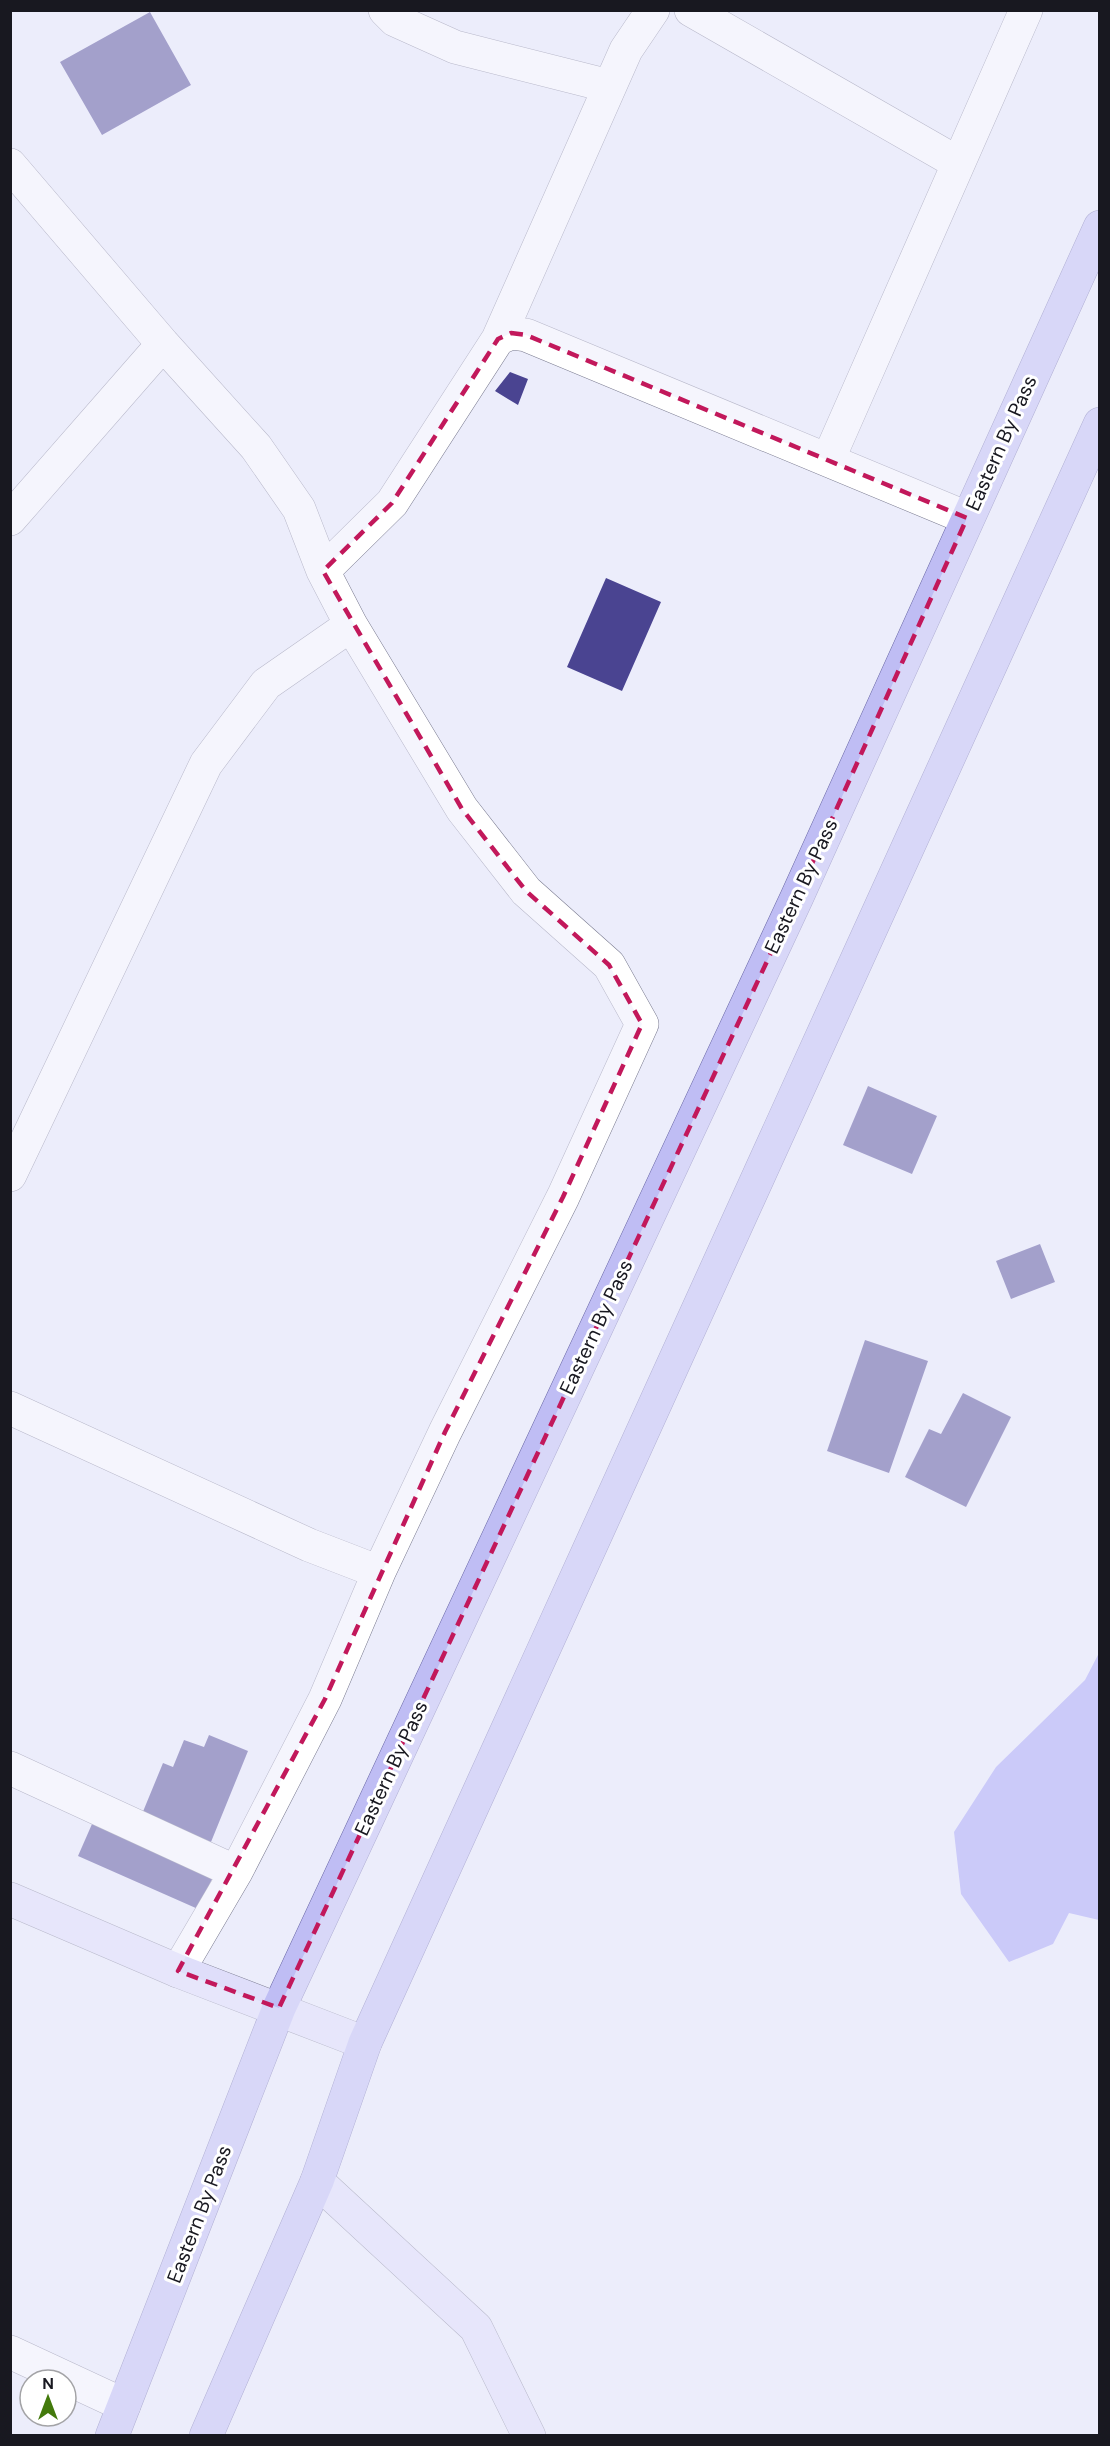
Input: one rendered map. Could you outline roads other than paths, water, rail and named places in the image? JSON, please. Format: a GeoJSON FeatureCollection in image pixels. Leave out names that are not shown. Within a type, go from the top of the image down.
{"type":"FeatureCollection","features":[{"type":"Feature","properties":{"kind":"main road","name":"Eastern By Pass"},"geometry":{"type":"LineString","coordinates":[[112,2436],[279,2008],[792,908],[1100,226]]}},
{"type":"Feature","properties":{"kind":"main road"},"geometry":{"type":"LineString","coordinates":[[206,2436],[317,2181],[365,2043],[1100,424]]}},
{"type":"Feature","properties":{"kind":"street"},"geometry":{"type":"LineString","coordinates":[[385,10],[395,20],[455,47],[609,86]]}},
{"type":"Feature","properties":{"kind":"street"},"geometry":{"type":"LineString","coordinates":[[323,571],[392,503],[498,339],[609,86],[626,50],[653,10]]}},
{"type":"Feature","properties":{"kind":"street"},"geometry":{"type":"LineString","coordinates":[[691,10],[958,163]]}},
{"type":"Feature","properties":{"kind":"street"},"geometry":{"type":"LineString","coordinates":[[828,460],[1026,10]]}},
{"type":"Feature","properties":{"kind":"street"},"geometry":{"type":"LineString","coordinates":[[10,165],[262,456],[299,509],[323,571],[351,625],[462,809],[526,891],[609,965],[642,1024],[563,1197],[445,1432],[379,1572],[325,1699],[236,1872],[178,1971]]}},
{"type":"Feature","properties":{"kind":"street"},"geometry":{"type":"LineString","coordinates":[[498,339],[511,333],[526,335],[967,518]]}},
{"type":"Feature","properties":{"kind":"street"},"geometry":{"type":"LineString","coordinates":[[10,519],[163,344]]}},
{"type":"Feature","properties":{"kind":"street"},"geometry":{"type":"LineString","coordinates":[[10,1175],[206,764],[266,684],[351,625]]}},
{"type":"Feature","properties":{"kind":"street"},"geometry":{"type":"LineString","coordinates":[[10,1408],[309,1545],[379,1572]]}},
{"type":"Feature","properties":{"kind":"street"},"geometry":{"type":"LineString","coordinates":[[10,1768],[236,1872]]}},
{"type":"Feature","properties":{"kind":"street"},"geometry":{"type":"LineString","coordinates":[[10,1899],[178,1971],[365,2043]]}},
{"type":"Feature","properties":{"kind":"street"},"geometry":{"type":"LineString","coordinates":[[317,2181],[476,2328],[529,2436]]}},
{"type":"Feature","properties":{"kind":"street"},"geometry":{"type":"LineString","coordinates":[[10,2352],[124,2405]]}}]}
